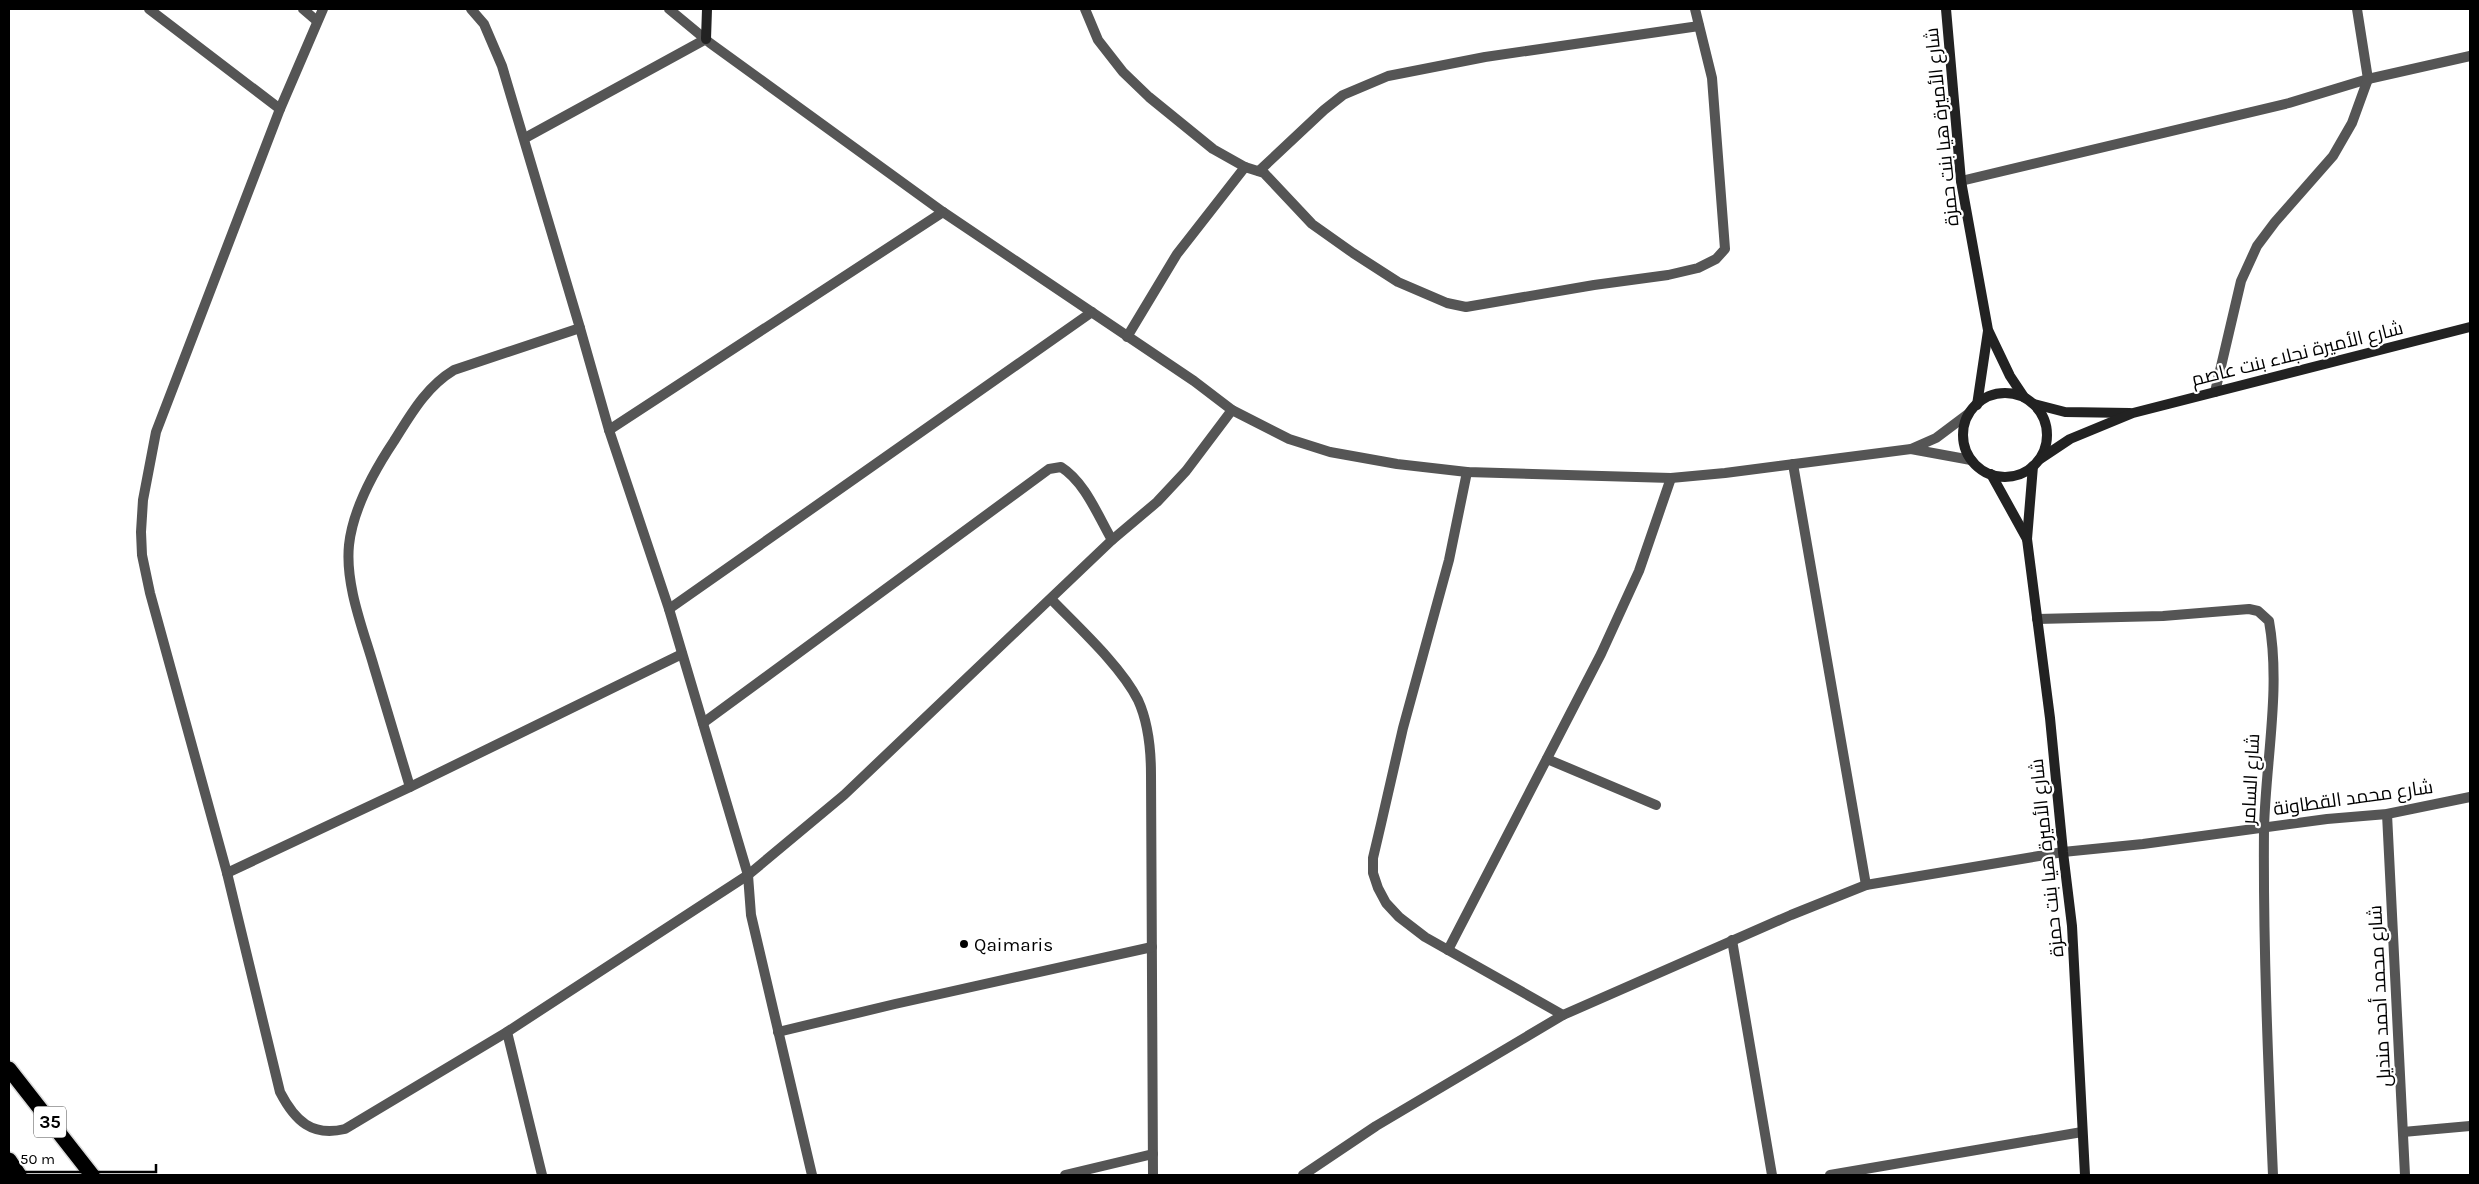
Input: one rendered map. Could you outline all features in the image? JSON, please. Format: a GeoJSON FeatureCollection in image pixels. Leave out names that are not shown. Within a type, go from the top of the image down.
{"type":"FeatureCollection","features":[{"type":"Feature","properties":{"kind":"highway","name":"35"},"geometry":{"type":"LineString","coordinates":[[9,1069],[92,1175]]}},
{"type":"Feature","properties":{"kind":"highway"},"geometry":{"type":"LineString","coordinates":[[9,1160],[19,1175]]}},
{"type":"Feature","properties":{"kind":"street"},"geometry":{"type":"LineString","coordinates":[[150,9],[280,109]]}},
{"type":"Feature","properties":{"kind":"street"},"geometry":{"type":"LineString","coordinates":[[303,9],[317,21]]}},
{"type":"Feature","properties":{"kind":"street"},"geometry":{"type":"LineString","coordinates":[[323,9],[280,109],[156,432],[143,500],[142,556],[150,593],[227,873],[280,1092],[294,1115],[310,1128],[327,1133],[345,1129],[507,1032],[748,875],[844,795],[1112,540],[1157,502],[1180,478],[1232,410]]}},
{"type":"Feature","properties":{"kind":"street"},"geometry":{"type":"LineString","coordinates":[[471,9],[484,24],[494,44],[526,138],[609,430],[669,609],[748,875],[751,915],[812,1175]]}},
{"type":"Feature","properties":{"kind":"street"},"geometry":{"type":"LineString","coordinates":[[669,9],[706,39],[943,212],[1194,381],[1232,410],[1289,439],[1330,452],[1397,464],[1467,472],[1671,478],[1725,473],[1911,448],[1936,438],[1968,414],[1986,397],[1999,393],[2012,393],[2024,397],[2042,413],[2047,430],[2045,448],[2037,462],[2013,476],[1990,474],[1971,460],[1965,449],[1963,438],[1968,414]]}},
{"type":"Feature","properties":{"kind":"street"},"geometry":{"type":"LineString","coordinates":[[706,39],[707,9]]}},
{"type":"Feature","properties":{"kind":"street"},"geometry":{"type":"LineString","coordinates":[[1085,9],[1098,40],[1136,85],[1213,149],[1245,167],[1264,173],[1312,224],[1353,254],[1398,282],[1447,303],[1466,307],[1594,285],[1668,275],[1698,268],[1716,259],[1725,249],[1712,78],[1694,9]]}},
{"type":"Feature","properties":{"kind":"street","name":"شارع الأميرة هيا بنت حمزة"},"geometry":{"type":"LineString","coordinates":[[1946,9],[1961,180],[1988,330],[2010,376],[2024,397]]}},
{"type":"Feature","properties":{"kind":"street"},"geometry":{"type":"LineString","coordinates":[[2215,392],[2241,281],[2257,246],[2345,140],[2368,79],[2357,9]]}},
{"type":"Feature","properties":{"kind":"street"},"geometry":{"type":"LineString","coordinates":[[1259,171],[1324,110],[1343,95],[1388,76],[1485,57],[1699,26]]}},
{"type":"Feature","properties":{"kind":"street"},"geometry":{"type":"LineString","coordinates":[[526,138],[706,39]]}},
{"type":"Feature","properties":{"kind":"street"},"geometry":{"type":"LineString","coordinates":[[1961,180],[2289,103],[2368,79],[2470,56]]}},
{"type":"Feature","properties":{"kind":"street"},"geometry":{"type":"LineString","coordinates":[[1127,337],[1177,254],[1245,167]]}},
{"type":"Feature","properties":{"kind":"street"},"geometry":{"type":"LineString","coordinates":[[609,430],[943,212]]}},
{"type":"Feature","properties":{"kind":"street"},"geometry":{"type":"LineString","coordinates":[[669,609],[1092,312]]}},
{"type":"Feature","properties":{"kind":"street","name":"شارع الأميرة نجلاء بنت عاصم"},"geometry":{"type":"LineString","coordinates":[[2037,462],[2070,439],[2134,413],[2470,327]]}},
{"type":"Feature","properties":{"kind":"street"},"geometry":{"type":"LineString","coordinates":[[410,786],[358,612],[349,563],[349,546],[355,520],[374,472],[422,396],[438,380],[454,370],[580,328]]}},
{"type":"Feature","properties":{"kind":"street","name":"شارع الأميرة هيا بنت حمزة"},"geometry":{"type":"LineString","coordinates":[[1977,405],[1988,330]]}},
{"type":"Feature","properties":{"kind":"street","name":"شارع الأميرة نجلاء بنت عاصم"},"geometry":{"type":"LineString","coordinates":[[2034,404],[2065,412],[2134,413]]}},
{"type":"Feature","properties":{"kind":"street"},"geometry":{"type":"LineString","coordinates":[[1911,448],[1971,460]]}},
{"type":"Feature","properties":{"kind":"street","name":"شارع الأميرة هيا بنت حمزة"},"geometry":{"type":"LineString","coordinates":[[2037,462],[2027,540],[2050,718],[2062,852],[2072,926],[2085,1175]]}},
{"type":"Feature","properties":{"kind":"street"},"geometry":{"type":"LineString","coordinates":[[1793,464],[1866,885]]}},
{"type":"Feature","properties":{"kind":"street"},"geometry":{"type":"LineString","coordinates":[[702,722],[1049,469],[1062,467],[1070,472],[1080,484],[1112,540]]}},
{"type":"Feature","properties":{"kind":"street"},"geometry":{"type":"LineString","coordinates":[[1467,472],[1449,560],[1403,728],[1373,858],[1373,873],[1386,903],[1399,917],[1448,950],[1563,1015]]}},
{"type":"Feature","properties":{"kind":"street","name":"شارع الأميرة هيا بنت حمزة"},"geometry":{"type":"LineString","coordinates":[[1990,474],[2027,540]]}},
{"type":"Feature","properties":{"kind":"street"},"geometry":{"type":"LineString","coordinates":[[1448,950],[1601,654],[1639,571],[1671,478]]}},
{"type":"Feature","properties":{"kind":"street"},"geometry":{"type":"LineString","coordinates":[[1051,599],[1119,672],[1138,700],[1147,728],[1151,752],[1153,1175]]}},
{"type":"Feature","properties":{"kind":"street","name":"شارع السامر"},"geometry":{"type":"LineString","coordinates":[[2037,619],[2163,616],[2249,609],[2258,611],[2269,620],[2274,648],[2274,674],[2264,827],[2266,967],[2273,1175]]}},
{"type":"Feature","properties":{"kind":"street"},"geometry":{"type":"LineString","coordinates":[[227,873],[682,654]]}},
{"type":"Feature","properties":{"kind":"street"},"geometry":{"type":"LineString","coordinates":[[1547,759],[1656,805]]}},
{"type":"Feature","properties":{"kind":"street","name":"شارع محمد القطاونة"},"geometry":{"type":"LineString","coordinates":[[1303,1175],[1376,1126],[1563,1015],[1732,940],[1866,885],[2062,852],[2387,814],[2470,797]]}},
{"type":"Feature","properties":{"kind":"street","name":"شارع محمد أحمد منديل"},"geometry":{"type":"LineString","coordinates":[[2387,814],[2405,1175]]}},
{"type":"Feature","properties":{"kind":"street"},"geometry":{"type":"LineString","coordinates":[[1732,940],[1772,1175]]}},
{"type":"Feature","properties":{"kind":"street"},"geometry":{"type":"LineString","coordinates":[[778,1032],[1152,947]]}},
{"type":"Feature","properties":{"kind":"street"},"geometry":{"type":"LineString","coordinates":[[507,1032],[542,1175]]}},
{"type":"Feature","properties":{"kind":"street"},"geometry":{"type":"LineString","coordinates":[[2403,1132],[2470,1126]]}},
{"type":"Feature","properties":{"kind":"street"},"geometry":{"type":"LineString","coordinates":[[1830,1175],[2082,1132]]}},
{"type":"Feature","properties":{"kind":"street"},"geometry":{"type":"LineString","coordinates":[[1065,1175],[1153,1154]]}},
{"type":"Feature","properties":{"kind":"place","name":"Qaimaris"},"geometry":{"type":"Point","coordinates":[964,944]}}]}
